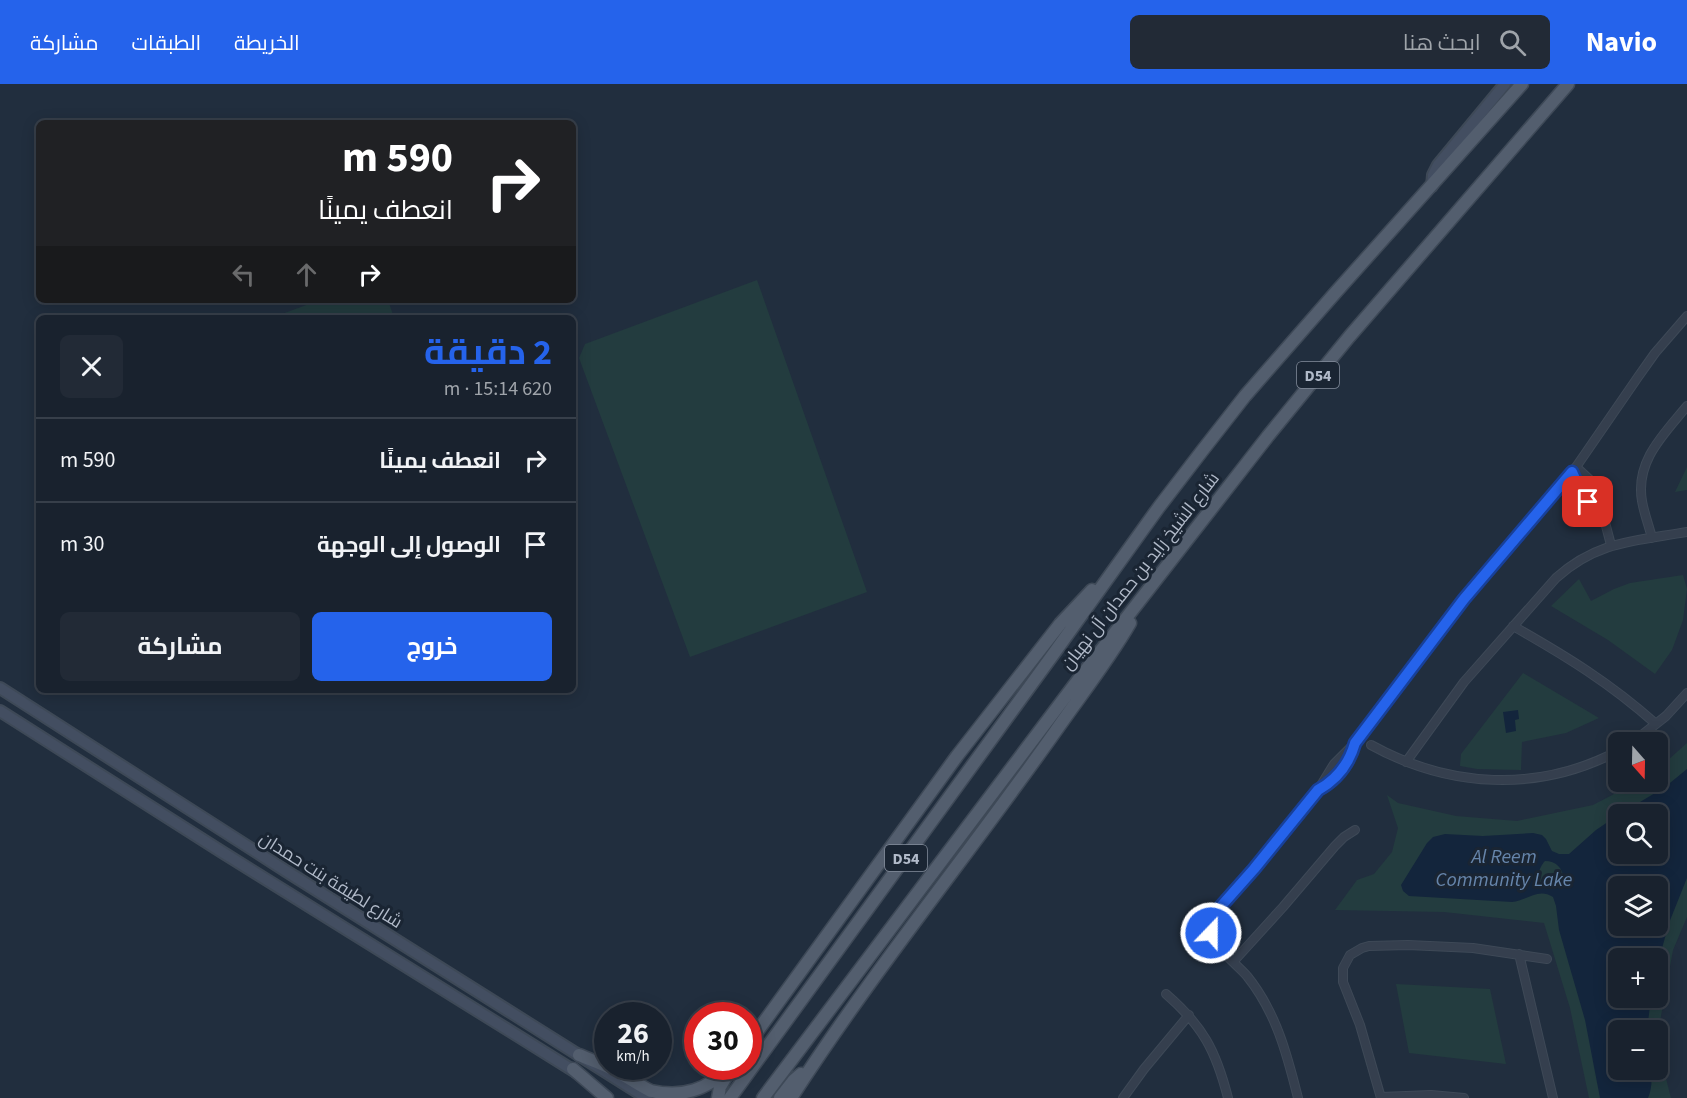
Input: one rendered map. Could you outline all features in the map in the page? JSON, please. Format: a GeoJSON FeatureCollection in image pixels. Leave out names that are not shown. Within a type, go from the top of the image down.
{"type":"FeatureCollection","features":[{"type":"Feature","properties":{"kind":"main road"},"geometry":{"type":"LineString","coordinates":[[1432,186],[1433,175],[1438,165],[1505,84]]}},
{"type":"Feature","properties":{"kind":"main road","name":"شارع الشيخ زايد بن حمدان آل نهيان"},"geometry":{"type":"LineString","coordinates":[[730,1098],[1159,507],[1245,396],[1381,240],[1522,84]]}},
{"type":"Feature","properties":{"kind":"main road","name":"شارع الشيخ زايد بن حمدان آل نهيان"},"geometry":{"type":"LineString","coordinates":[[763,1098],[1081,676],[1308,386],[1568,84]]}},
{"type":"Feature","properties":{"kind":"main road"},"geometry":{"type":"LineString","coordinates":[[762,1025],[957,756],[1060,624],[1118,563]]}},
{"type":"Feature","properties":{"kind":"main road"},"geometry":{"type":"LineString","coordinates":[[791,1098],[877,973],[997,813],[1109,657],[1135,616],[1144,594]]}},
{"type":"Feature","properties":{"kind":"main road","name":"شارع لطيفة بنت حمدان"},"geometry":{"type":"LineString","coordinates":[[0,688],[646,1098]]}},
{"type":"Feature","properties":{"kind":"main road","name":"شارع لطيفة بنت حمدان"},"geometry":{"type":"LineString","coordinates":[[0,711],[616,1098]]}},
{"type":"Feature","properties":{"kind":"main road"},"geometry":{"type":"LineString","coordinates":[[579,1056],[614,1070],[652,1092],[675,1097],[698,1092],[709,1087],[716,1080]]}},
{"type":"Feature","properties":{"kind":"main road"},"geometry":{"type":"LineString","coordinates":[[573,1069],[607,1098]]}},
{"type":"Feature","properties":{"kind":"main road"},"geometry":{"type":"LineString","coordinates":[[780,1098],[795,1080],[810,1069]]}},
{"type":"Feature","properties":{"kind":"main road"},"geometry":{"type":"LineString","coordinates":[[718,1098],[724,1080]]}},
{"type":"Feature","properties":{"kind":"street"},"geometry":{"type":"LineString","coordinates":[[1299,1098],[1287,1055],[1271,1014],[1255,987],[1212,937],[1210,924],[1212,916],[1254,869],[1318,790],[1342,771],[1352,754],[1355,743],[1464,599],[1574,470],[1644,369],[1687,316]]}},
{"type":"Feature","properties":{"kind":"street"},"geometry":{"type":"LineString","coordinates":[[1652,537],[1642,503],[1643,471],[1655,445],[1687,406]]}},
{"type":"Feature","properties":{"kind":"street"},"geometry":{"type":"LineString","coordinates":[[1574,470],[1577,481],[1597,502]]}},
{"type":"Feature","properties":{"kind":"street"},"geometry":{"type":"LineString","coordinates":[[1574,470],[1590,480],[1611,545]]}},
{"type":"Feature","properties":{"kind":"street"},"geometry":{"type":"LineString","coordinates":[[1406,762],[1464,682],[1567,568],[1581,558],[1611,545],[1687,532]]}},
{"type":"Feature","properties":{"kind":"street"},"geometry":{"type":"LineString","coordinates":[[1513,626],[1599,678],[1656,724]]}},
{"type":"Feature","properties":{"kind":"street"},"geometry":{"type":"LineString","coordinates":[[1646,732],[1687,693]]}},
{"type":"Feature","properties":{"kind":"street"},"geometry":{"type":"LineString","coordinates":[[1371,745],[1422,768],[1455,777],[1489,780],[1526,779],[1553,775],[1574,770],[1608,756]]}},
{"type":"Feature","properties":{"kind":"street"},"geometry":{"type":"LineString","coordinates":[[1233,962],[1335,846],[1355,830]]}},
{"type":"Feature","properties":{"kind":"street"},"geometry":{"type":"LineString","coordinates":[[1464,1098],[1431,1095],[1381,1098],[1360,1025],[1343,982],[1343,968],[1350,955],[1369,946],[1408,945],[1473,948],[1547,959]]}},
{"type":"Feature","properties":{"kind":"street"},"geometry":{"type":"LineString","coordinates":[[1519,954],[1553,1098]]}},
{"type":"Feature","properties":{"kind":"street"},"geometry":{"type":"LineString","coordinates":[[1166,994],[1189,1015],[1203,1033],[1214,1053],[1228,1098]]}},
{"type":"Feature","properties":{"kind":"street"},"geometry":{"type":"LineString","coordinates":[[1123,1098],[1189,1015]]}},
{"type":"Feature","properties":{"kind":"green space"},"geometry":{"type":"Polygon","coordinates":[[[757,280],[867,592],[690,657],[579,358],[585,344],[757,280]]]}},
{"type":"Feature","properties":{"kind":"green space"},"geometry":{"type":"Polygon","coordinates":[[[312,303],[389,303],[393,315],[279,315],[312,303]]]}},
{"type":"Feature","properties":{"kind":"green space"},"geometry":{"type":"Polygon","coordinates":[[[1687,467],[1687,490],[1675,492],[1687,467]]]}},
{"type":"Feature","properties":{"kind":"green space"},"geometry":{"type":"Polygon","coordinates":[[[1683,575],[1687,589],[1683,620],[1672,650],[1655,674],[1608,640],[1551,606],[1579,579],[1591,601],[1630,583],[1683,575]]]}},
{"type":"Feature","properties":{"kind":"green space"},"geometry":{"type":"Polygon","coordinates":[[[1523,673],[1599,718],[1566,733],[1522,742],[1521,770],[1477,769],[1460,766],[1461,754],[1523,673]]]}},
{"type":"Feature","properties":{"kind":"green space"},"geometry":{"type":"Polygon","coordinates":[[[1687,743],[1687,917],[1673,950],[1668,978],[1668,948],[1608,948],[1608,1008],[1662,1008],[1660,1020],[1608,1020],[1608,1080],[1666,1080],[1671,1098],[1589,1098],[1570,1008],[1544,923],[1444,912],[1335,910],[1357,880],[1374,874],[1392,852],[1398,828],[1387,795],[1398,803],[1456,816],[1517,821],[1593,805],[1618,792],[1668,792],[1668,760],[1687,743]]]}},
{"type":"Feature","properties":{"kind":"green space"},"geometry":{"type":"Polygon","coordinates":[[[1396,984],[1490,989],[1506,1064],[1409,1053],[1396,984]]]}},
{"type":"Feature","properties":{"kind":"water"},"geometry":{"type":"Polygon","coordinates":[[[1518,710],[1519,719],[1515,720],[1516,731],[1506,733],[1503,712],[1518,710]]]}},
{"type":"Feature","properties":{"kind":"water","name":"Al Reem Community Lake"},"geometry":{"type":"Polygon","coordinates":[[[1687,769],[1687,878],[1668,927],[1668,876],[1608,876],[1608,936],[1665,936],[1662,948],[1608,948],[1608,1008],[1650,1008],[1648,1020],[1608,1020],[1608,1080],[1652,1080],[1648,1098],[1600,1098],[1585,1020],[1559,930],[1553,897],[1542,893],[1512,902],[1409,896],[1403,891],[1401,885],[1427,843],[1433,837],[1445,834],[1483,836],[1533,833],[1542,835],[1552,851],[1569,854],[1608,822],[1608,864],[1668,864],[1668,804],[1637,804],[1657,792],[1668,792],[1668,785],[1687,769]],[[1545,861],[1539,872],[1539,884],[1547,886],[1563,882],[1563,874],[1553,863],[1545,861]]]}},
{"type":"Feature","properties":{"kind":"route"},"geometry":{"type":"LineString","coordinates":[[1211,933],[1212,916],[1241,885],[1318,790],[1342,771],[1352,754],[1355,743],[1464,599],[1572,472],[1588,502]]}}]}
